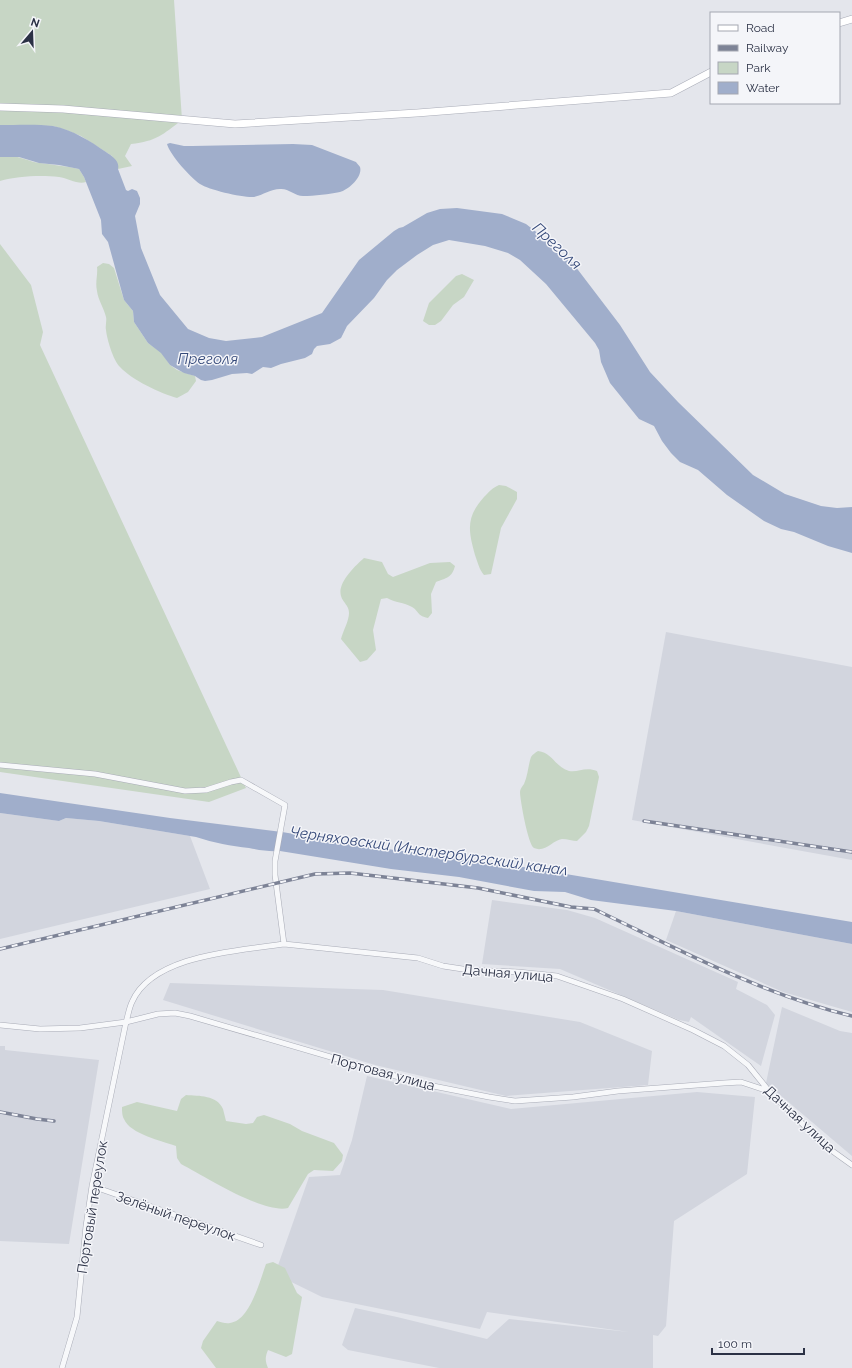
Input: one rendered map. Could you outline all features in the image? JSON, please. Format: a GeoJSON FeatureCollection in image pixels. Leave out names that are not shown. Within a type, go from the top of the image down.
{"type":"FeatureCollection","features":[{"type":"Feature","properties":{"kind":"street"},"geometry":{"type":"LineString","coordinates":[[840,23],[852,19]]}},
{"type":"Feature","properties":{"kind":"street"},"geometry":{"type":"LineString","coordinates":[[0,107],[63,109],[235,124],[417,113],[671,93],[710,73]]}},
{"type":"Feature","properties":{"kind":"street"},"geometry":{"type":"LineString","coordinates":[[0,765],[95,774],[185,791],[206,790],[241,780],[285,805],[276,861],[275,883],[284,944]]}},
{"type":"Feature","properties":{"kind":"street","name":"Дачная улица"},"geometry":{"type":"LineString","coordinates":[[126,1022],[132,1001],[140,990],[149,980],[173,965],[206,956],[284,944],[418,958],[443,966],[469,970],[518,972],[557,976],[623,999],[699,1033],[724,1046],[748,1065],[769,1092],[824,1145],[852,1165]]}},
{"type":"Feature","properties":{"kind":"street","name":"Портовая улица"},"geometry":{"type":"LineString","coordinates":[[0,1025],[40,1029],[80,1028],[126,1022],[158,1014],[175,1013],[424,1084],[515,1101],[573,1097],[618,1091],[741,1082],[769,1092]]}},
{"type":"Feature","properties":{"kind":"street","name":"Портовый переулок"},"geometry":{"type":"LineString","coordinates":[[62,1368],[77,1317],[86,1226],[92,1186],[126,1022]]}},
{"type":"Feature","properties":{"kind":"street","name":"Зелёный переулок"},"geometry":{"type":"LineString","coordinates":[[92,1186],[261,1245]]}},
{"type":"Feature","properties":{"kind":"shaded area"},"geometry":{"type":"Polygon","coordinates":[[[666,632],[852,667],[852,860],[632,820],[666,632]]]}},
{"type":"Feature","properties":{"kind":"shaded area"},"geometry":{"type":"Polygon","coordinates":[[[0,813],[59,821],[66,818],[99,821],[190,836],[210,889],[0,939],[0,813]]]}},
{"type":"Feature","properties":{"kind":"shaded area"},"geometry":{"type":"Polygon","coordinates":[[[492,900],[567,910],[595,918],[738,982],[736,989],[767,1005],[775,1015],[761,1066],[691,1017],[689,1022],[679,1020],[560,969],[482,964],[492,900]]]}},
{"type":"Feature","properties":{"kind":"shaded area"},"geometry":{"type":"Polygon","coordinates":[[[676,911],[852,944],[852,1012],[783,992],[666,940],[676,911]]]}},
{"type":"Feature","properties":{"kind":"shaded area"},"geometry":{"type":"Polygon","coordinates":[[[170,983],[383,990],[580,1022],[652,1051],[648,1085],[506,1096],[375,1065],[163,1000],[170,983]]]}},
{"type":"Feature","properties":{"kind":"shaded area"},"geometry":{"type":"Polygon","coordinates":[[[782,1007],[840,1031],[852,1033],[852,1156],[766,1083],[782,1007]]]}},
{"type":"Feature","properties":{"kind":"shaded area"},"geometry":{"type":"Polygon","coordinates":[[[0,1046],[5,1046],[5,1050],[99,1060],[69,1244],[0,1241],[0,1046]]]}},
{"type":"Feature","properties":{"kind":"shaded area"},"geometry":{"type":"Polygon","coordinates":[[[367,1076],[511,1109],[697,1092],[755,1097],[747,1174],[674,1221],[666,1326],[658,1336],[653,1335],[653,1368],[439,1368],[348,1350],[342,1345],[355,1308],[487,1339],[509,1319],[629,1332],[487,1312],[480,1329],[322,1297],[275,1274],[309,1177],[340,1175],[352,1140],[367,1076]]]}},
{"type":"Feature","properties":{"kind":"green space"},"geometry":{"type":"Polygon","coordinates":[[[0,0],[174,0],[182,120],[169,130],[153,139],[131,144],[125,156],[132,166],[118,169],[112,156],[81,136],[66,130],[53,126],[0,125],[0,0]]]}},
{"type":"Feature","properties":{"kind":"green space"},"geometry":{"type":"Polygon","coordinates":[[[12,156],[36,162],[79,169],[86,182],[80,183],[59,177],[45,176],[29,176],[0,181],[0,157],[12,156]]]}},
{"type":"Feature","properties":{"kind":"green space"},"geometry":{"type":"Polygon","coordinates":[[[0,244],[31,285],[43,332],[40,345],[246,788],[209,802],[0,772],[0,244]]]}},
{"type":"Feature","properties":{"kind":"green space"},"geometry":{"type":"Polygon","coordinates":[[[103,263],[109,264],[114,268],[124,300],[133,311],[134,322],[148,343],[162,353],[170,365],[177,370],[195,376],[196,381],[188,392],[177,398],[163,393],[132,377],[117,364],[109,344],[106,328],[106,317],[96,288],[97,267],[103,263]]]}},
{"type":"Feature","properties":{"kind":"green space"},"geometry":{"type":"Polygon","coordinates":[[[462,274],[474,280],[464,297],[453,305],[441,321],[435,325],[429,325],[423,321],[429,303],[456,276],[462,274]]]}},
{"type":"Feature","properties":{"kind":"green space"},"geometry":{"type":"Polygon","coordinates":[[[499,485],[506,486],[517,492],[517,499],[501,528],[491,574],[484,575],[475,555],[471,538],[471,518],[478,504],[494,487],[499,485]]]}},
{"type":"Feature","properties":{"kind":"green space"},"geometry":{"type":"Polygon","coordinates":[[[364,558],[382,562],[388,574],[393,577],[430,563],[450,562],[455,566],[450,575],[436,582],[431,594],[432,613],[428,618],[420,615],[409,605],[387,598],[381,599],[373,630],[376,650],[367,660],[360,662],[341,639],[349,613],[340,591],[344,580],[356,565],[364,558]]]}},
{"type":"Feature","properties":{"kind":"green space"},"geometry":{"type":"Polygon","coordinates":[[[538,751],[547,754],[560,766],[569,771],[589,769],[597,771],[599,777],[589,826],[586,832],[577,841],[562,839],[545,848],[538,849],[534,848],[529,839],[520,792],[525,781],[531,757],[538,751]]]}},
{"type":"Feature","properties":{"kind":"green space"},"geometry":{"type":"Polygon","coordinates":[[[186,1095],[202,1096],[217,1101],[223,1109],[226,1121],[246,1124],[253,1123],[257,1117],[264,1115],[290,1124],[302,1131],[334,1143],[343,1155],[342,1161],[333,1171],[314,1170],[308,1174],[288,1208],[277,1208],[249,1200],[218,1185],[181,1164],[177,1158],[176,1146],[139,1133],[127,1124],[123,1118],[122,1107],[137,1102],[177,1111],[181,1099],[186,1095]]]}},
{"type":"Feature","properties":{"kind":"green space"},"geometry":{"type":"Polygon","coordinates":[[[273,1262],[285,1268],[297,1293],[302,1297],[292,1354],[286,1357],[268,1350],[266,1355],[266,1363],[268,1368],[216,1368],[201,1348],[203,1341],[217,1321],[230,1323],[237,1321],[243,1315],[249,1308],[266,1264],[273,1262]]]}},
{"type":"Feature","properties":{"kind":"water","name":"Преголя"},"geometry":{"type":"Polygon","coordinates":[[[0,125],[41,125],[60,128],[87,140],[115,159],[126,190],[128,191],[132,189],[137,191],[140,198],[140,204],[135,216],[141,248],[160,295],[188,329],[209,338],[226,341],[262,337],[322,313],[359,260],[394,231],[427,213],[440,209],[457,208],[502,214],[526,224],[544,238],[550,247],[572,262],[620,325],[650,372],[678,402],[753,475],[785,494],[821,506],[837,508],[852,507],[852,553],[828,546],[794,532],[781,529],[764,521],[727,495],[698,470],[680,462],[662,441],[654,426],[639,419],[610,383],[601,362],[599,350],[595,343],[546,284],[520,260],[508,253],[485,246],[449,240],[433,245],[397,270],[387,280],[374,298],[347,326],[341,338],[330,344],[317,346],[312,354],[305,358],[271,368],[263,367],[252,374],[232,374],[205,381],[184,373],[170,365],[161,353],[148,343],[134,322],[133,311],[124,300],[108,242],[102,234],[101,220],[84,177],[79,169],[39,163],[19,157],[0,157],[0,125]]]}},
{"type":"Feature","properties":{"kind":"water"},"geometry":{"type":"Polygon","coordinates":[[[170,143],[184,146],[312,145],[356,162],[360,167],[360,171],[357,179],[347,189],[340,192],[303,196],[280,189],[254,197],[243,196],[218,191],[200,184],[186,172],[176,160],[167,144],[170,143]]]}},
{"type":"Feature","properties":{"kind":"water"},"geometry":{"type":"Polygon","coordinates":[[[0,793],[170,818],[282,832],[372,847],[530,868],[852,922],[852,944],[676,911],[591,900],[565,892],[534,891],[459,877],[391,869],[280,851],[261,850],[222,844],[196,837],[99,821],[66,818],[59,821],[0,813],[0,793]]]}},
{"type":"Feature","properties":{"kind":"railway"},"geometry":{"type":"LineString","coordinates":[[644,821],[852,852]]}},
{"type":"Feature","properties":{"kind":"railway"},"geometry":{"type":"LineString","coordinates":[[0,949],[315,874],[350,873],[478,888],[571,907],[594,909],[689,955],[753,983],[785,996],[852,1016]]}},
{"type":"Feature","properties":{"kind":"railway"},"geometry":{"type":"LineString","coordinates":[[0,1112],[54,1121]]}},
{"type":"Feature","properties":{"kind":"water label","name":"Черняховский (Инстербургский) канал"},"geometry":{"type":"Point","coordinates":[429,851]}}]}
